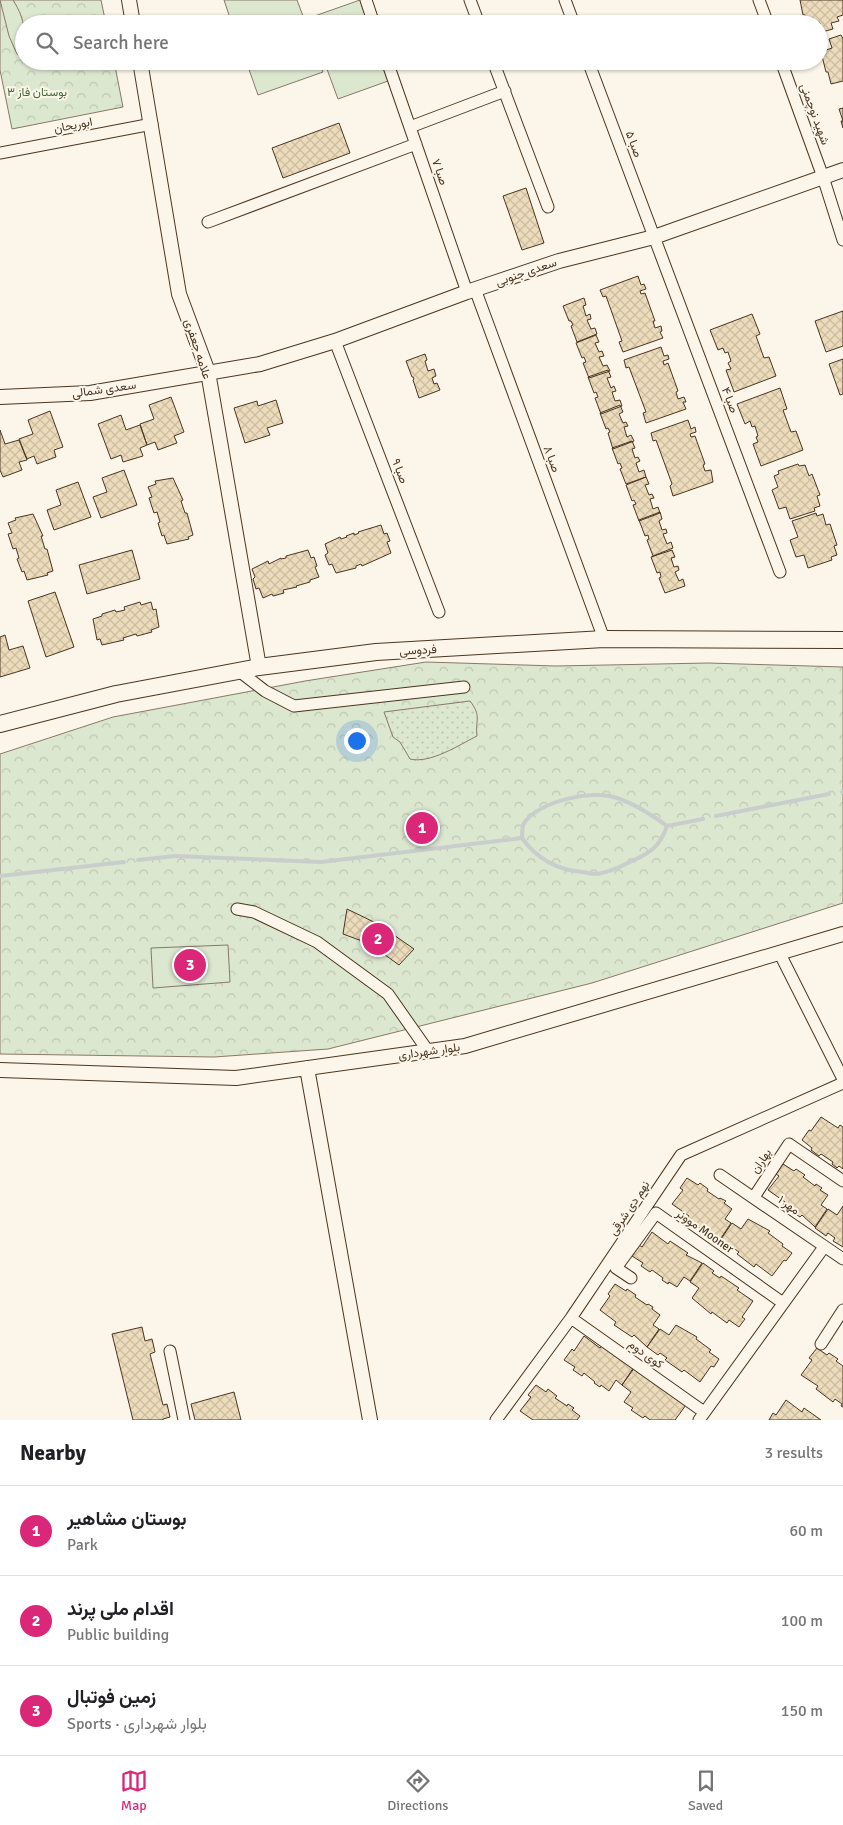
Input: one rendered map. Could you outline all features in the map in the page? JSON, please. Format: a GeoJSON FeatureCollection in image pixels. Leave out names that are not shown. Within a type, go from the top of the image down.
{"type":"FeatureCollection","features":[{"type":"Feature","properties":{"kind":"main road","name":"فردوسی"},"geometry":{"type":"LineString","coordinates":[[0,724],[116,694],[259,667],[376,652],[604,639],[843,640]]}},
{"type":"Feature","properties":{"kind":"street"},"geometry":{"type":"LineString","coordinates":[[129,0],[132,15]]}},
{"type":"Feature","properties":{"kind":"street"},"geometry":{"type":"LineString","coordinates":[[366,0],[371,15]]}},
{"type":"Feature","properties":{"kind":"street"},"geometry":{"type":"LineString","coordinates":[[470,0],[476,15]]}},
{"type":"Feature","properties":{"kind":"street"},"geometry":{"type":"LineString","coordinates":[[565,0],[571,15]]}},
{"type":"Feature","properties":{"kind":"street"},"geometry":{"type":"LineString","coordinates":[[760,0],[765,15]]}},
{"type":"Feature","properties":{"kind":"street","name":"علامه جعفری"},"geometry":{"type":"LineString","coordinates":[[142,70],[179,294],[208,372],[259,667]]}},
{"type":"Feature","properties":{"kind":"street","name":"صبا ۷"},"geometry":{"type":"LineString","coordinates":[[390,70],[471,291]]}},
{"type":"Feature","properties":{"kind":"street"},"geometry":{"type":"LineString","coordinates":[[497,70],[548,207]]}},
{"type":"Feature","properties":{"kind":"street","name":"صبا ۵"},"geometry":{"type":"LineString","coordinates":[[591,70],[654,236]]}},
{"type":"Feature","properties":{"kind":"street","name":"شهید نوچمنی"},"geometry":{"type":"LineString","coordinates":[[785,70],[843,240]]}},
{"type":"Feature","properties":{"kind":"street"},"geometry":{"type":"LineString","coordinates":[[410,127],[505,91]]}},
{"type":"Feature","properties":{"kind":"street","name":"ابوریحان"},"geometry":{"type":"LineString","coordinates":[[0,153],[152,124]]}},
{"type":"Feature","properties":{"kind":"street"},"geometry":{"type":"LineString","coordinates":[[208,222],[416,144]]}},
{"type":"Feature","properties":{"kind":"street","name":"سعدی جنوبی"},"geometry":{"type":"LineString","coordinates":[[208,372],[260,364],[336,341],[559,261],[654,236],[843,170]]}},
{"type":"Feature","properties":{"kind":"street","name":"صبا ۴"},"geometry":{"type":"LineString","coordinates":[[654,236],[780,572]]}},
{"type":"Feature","properties":{"kind":"street","name":"صبا ۸"},"geometry":{"type":"LineString","coordinates":[[471,291],[604,639]]}},
{"type":"Feature","properties":{"kind":"street","name":"صبا ۹"},"geometry":{"type":"LineString","coordinates":[[336,341],[439,612]]}},
{"type":"Feature","properties":{"kind":"street","name":"سعدی شمالی"},"geometry":{"type":"LineString","coordinates":[[0,397],[90,393],[208,372]]}},
{"type":"Feature","properties":{"kind":"street"},"geometry":{"type":"LineString","coordinates":[[239,671],[264,691],[294,706],[464,687]]}},
{"type":"Feature","properties":{"kind":"street"},"geometry":{"type":"LineString","coordinates":[[238,909],[254,912],[272,919],[317,942],[388,994],[428,1051]]}},
{"type":"Feature","properties":{"kind":"street","name":"بلوار شهرداری"},"geometry":{"type":"LineString","coordinates":[[0,1070],[236,1078],[465,1046],[843,934]]}},
{"type":"Feature","properties":{"kind":"street"},"geometry":{"type":"LineString","coordinates":[[780,954],[843,1079]]}},
{"type":"Feature","properties":{"kind":"street"},"geometry":{"type":"LineString","coordinates":[[307,1068],[370,1420]]}},
{"type":"Feature","properties":{"kind":"street","name":"نهم دی شرقی"},"geometry":{"type":"LineString","coordinates":[[496,1420],[572,1318],[681,1155],[843,1083]]}},
{"type":"Feature","properties":{"kind":"street","name":"بهاران"},"geometry":{"type":"LineString","coordinates":[[754,1197],[789,1144],[843,1181]]}},
{"type":"Feature","properties":{"kind":"street","name":"مهر ۱"},"geometry":{"type":"LineString","coordinates":[[720,1174],[843,1259]]}},
{"type":"Feature","properties":{"kind":"street","name":"موونر Mooner"},"geometry":{"type":"LineString","coordinates":[[631,1278],[616,1268],[656,1213],[783,1303]]}},
{"type":"Feature","properties":{"kind":"street"},"geometry":{"type":"LineString","coordinates":[[702,1416],[824,1247]]}},
{"type":"Feature","properties":{"kind":"street"},"geometry":{"type":"LineString","coordinates":[[820,1344],[843,1310]]}},
{"type":"Feature","properties":{"kind":"street","name":"کوی دوم"},"geometry":{"type":"LineString","coordinates":[[572,1318],[702,1416]]}},
{"type":"Feature","properties":{"kind":"street"},"geometry":{"type":"LineString","coordinates":[[170,1351],[184,1420]]}},
{"type":"Feature","properties":{"kind":"green space","name":"بوستان فاز ۳"},"geometry":{"type":"Polygon","coordinates":[[[0,0],[101,0],[104,15],[15,15],[15,70],[116,70],[123,107],[12,129],[0,70],[0,0]]]}},
{"type":"Feature","properties":{"kind":"green space"},"geometry":{"type":"Polygon","coordinates":[[[0,0],[13,0],[21,15],[15,15],[15,50],[9,36],[0,0]]]}},
{"type":"Feature","properties":{"kind":"green space"},"geometry":{"type":"Polygon","coordinates":[[[224,0],[297,0],[303,15],[229,15],[224,0]]]}},
{"type":"Feature","properties":{"kind":"green space"},"geometry":{"type":"Polygon","coordinates":[[[360,0],[365,15],[318,15],[360,0]]]}},
{"type":"Feature","properties":{"kind":"green space"},"geometry":{"type":"Polygon","coordinates":[[[249,70],[322,70],[323,72],[258,95],[249,70]]]}},
{"type":"Feature","properties":{"kind":"green space"},"geometry":{"type":"Polygon","coordinates":[[[327,70],[384,70],[388,81],[338,99],[327,70]]]}},
{"type":"Feature","properties":{"kind":"green space"},"geometry":{"type":"Polygon","coordinates":[[[426,662],[556,666],[708,663],[843,667],[843,903],[592,983],[328,1049],[214,1057],[0,1054],[0,754],[113,717],[305,681],[426,662]]]}},
{"type":"Feature","properties":{"kind":"green space"},"geometry":{"type":"Polygon","coordinates":[[[470,701],[477,715],[477,736],[444,753],[426,759],[410,759],[400,742],[393,737],[384,712],[470,701]]]}},
{"type":"Feature","properties":{"kind":"green space"},"geometry":{"type":"Polygon","coordinates":[[[228,945],[230,982],[153,988],[151,948],[228,945]]]}},
{"type":"Feature","properties":{"kind":"building"},"geometry":{"type":"Polygon","coordinates":[[[800,0],[843,0],[843,15],[837,17],[839,21],[831,23],[833,29],[828,30],[828,15],[803,15],[800,0]]]}},
{"type":"Feature","properties":{"kind":"building"},"geometry":{"type":"Polygon","coordinates":[[[841,35],[843,39],[843,81],[831,84],[828,72],[826,70],[828,70],[828,49],[832,48],[829,39],[841,35]]]}},
{"type":"Feature","properties":{"kind":"building"},"geometry":{"type":"Polygon","coordinates":[[[843,108],[843,121],[839,109],[843,108]]]}},
{"type":"Feature","properties":{"kind":"building"},"geometry":{"type":"Polygon","coordinates":[[[339,123],[350,153],[283,178],[272,148],[339,123]]]}},
{"type":"Feature","properties":{"kind":"building"},"geometry":{"type":"Polygon","coordinates":[[[526,188],[544,243],[522,250],[503,196],[526,188]]]}},
{"type":"Feature","properties":{"kind":"building"},"geometry":{"type":"Polygon","coordinates":[[[638,276],[641,285],[644,284],[646,289],[640,291],[641,294],[645,293],[655,321],[653,321],[655,328],[661,326],[662,331],[660,332],[663,338],[623,352],[619,342],[622,341],[606,296],[603,297],[600,290],[638,276]]]}},
{"type":"Feature","properties":{"kind":"building"},"geometry":{"type":"Polygon","coordinates":[[[584,298],[586,305],[583,306],[586,316],[590,314],[591,319],[587,320],[591,329],[595,328],[597,334],[577,342],[571,326],[573,325],[569,321],[563,306],[584,298]]]}},
{"type":"Feature","properties":{"kind":"building"},"geometry":{"type":"Polygon","coordinates":[[[843,311],[843,346],[826,352],[815,321],[843,311]]]}},
{"type":"Feature","properties":{"kind":"building"},"geometry":{"type":"Polygon","coordinates":[[[752,314],[760,334],[756,336],[764,358],[769,357],[776,376],[734,392],[726,370],[731,369],[728,363],[731,361],[728,352],[725,353],[723,348],[718,350],[710,330],[752,314]]]}},
{"type":"Feature","properties":{"kind":"building"},"geometry":{"type":"Polygon","coordinates":[[[596,335],[599,342],[595,343],[599,352],[602,351],[604,356],[599,357],[603,366],[607,365],[610,371],[589,378],[583,363],[586,362],[584,357],[582,358],[576,343],[596,335]]]}},
{"type":"Feature","properties":{"kind":"building"},"geometry":{"type":"Polygon","coordinates":[[[661,347],[664,356],[668,355],[669,359],[663,361],[664,365],[668,363],[678,391],[676,392],[678,399],[684,397],[686,402],[683,402],[686,409],[646,423],[643,413],[646,412],[629,367],[626,368],[624,360],[661,347]]]}},
{"type":"Feature","properties":{"kind":"building"},"geometry":{"type":"Polygon","coordinates":[[[425,354],[428,371],[434,369],[436,376],[432,378],[434,384],[437,383],[440,390],[419,398],[414,379],[406,361],[425,354]]]}},
{"type":"Feature","properties":{"kind":"building"},"geometry":{"type":"Polygon","coordinates":[[[843,359],[843,394],[840,395],[829,364],[843,359]]]}},
{"type":"Feature","properties":{"kind":"building"},"geometry":{"type":"Polygon","coordinates":[[[608,370],[611,377],[607,378],[611,388],[614,386],[616,391],[612,392],[615,401],[620,400],[622,406],[601,414],[595,398],[598,397],[596,392],[594,393],[588,377],[608,370]]]}},
{"type":"Feature","properties":{"kind":"building"},"geometry":{"type":"Polygon","coordinates":[[[780,388],[787,409],[783,410],[791,432],[796,431],[803,450],[761,466],[753,444],[758,442],[755,426],[752,427],[750,421],[745,424],[737,404],[780,388]]]}},
{"type":"Feature","properties":{"kind":"building"},"geometry":{"type":"Polygon","coordinates":[[[171,397],[184,432],[174,436],[177,443],[158,450],[155,442],[147,445],[140,424],[154,419],[149,405],[171,397]]]}},
{"type":"Feature","properties":{"kind":"building"},"geometry":{"type":"Polygon","coordinates":[[[276,400],[283,423],[267,428],[270,435],[245,443],[234,408],[257,401],[258,406],[276,400]]]}},
{"type":"Feature","properties":{"kind":"building"},"geometry":{"type":"Polygon","coordinates":[[[620,405],[623,412],[619,414],[623,423],[626,422],[628,426],[624,427],[627,437],[631,435],[634,441],[613,449],[608,433],[610,432],[608,428],[606,429],[600,413],[620,405]]]}},
{"type":"Feature","properties":{"kind":"building"},"geometry":{"type":"Polygon","coordinates":[[[50,411],[63,447],[54,450],[56,457],[37,464],[34,456],[27,459],[19,439],[33,434],[28,420],[50,411]]]}},
{"type":"Feature","properties":{"kind":"building"},"geometry":{"type":"Polygon","coordinates":[[[121,415],[126,430],[140,425],[147,445],[140,448],[143,456],[123,462],[121,455],[111,459],[98,424],[121,415]]]}},
{"type":"Feature","properties":{"kind":"building"},"geometry":{"type":"Polygon","coordinates":[[[688,420],[691,429],[695,427],[696,432],[690,434],[691,437],[695,436],[705,464],[703,465],[705,471],[711,470],[713,482],[673,496],[670,486],[672,484],[656,440],[653,441],[651,433],[688,420]]]}},
{"type":"Feature","properties":{"kind":"building"},"geometry":{"type":"Polygon","coordinates":[[[0,430],[5,444],[19,440],[27,460],[19,462],[22,470],[3,477],[0,470],[0,430]]]}},
{"type":"Feature","properties":{"kind":"building"},"geometry":{"type":"Polygon","coordinates":[[[632,441],[635,448],[632,449],[635,458],[638,457],[640,461],[636,463],[639,472],[644,470],[646,477],[626,484],[620,469],[622,468],[620,463],[618,464],[612,448],[632,441]]]}},
{"type":"Feature","properties":{"kind":"building"},"geometry":{"type":"Polygon","coordinates":[[[798,464],[799,466],[805,465],[809,476],[812,474],[820,495],[817,496],[820,506],[814,508],[815,511],[790,519],[786,507],[779,509],[772,490],[778,487],[774,476],[779,474],[778,471],[798,464]]]}},
{"type":"Feature","properties":{"kind":"building"},"geometry":{"type":"Polygon","coordinates":[[[124,470],[137,505],[101,518],[93,497],[107,492],[102,478],[124,470]]]}},
{"type":"Feature","properties":{"kind":"building"},"geometry":{"type":"Polygon","coordinates":[[[646,477],[649,484],[645,485],[649,495],[652,494],[654,498],[650,499],[653,509],[658,507],[660,513],[639,521],[633,505],[636,504],[634,500],[632,501],[626,485],[646,477]]]}},
{"type":"Feature","properties":{"kind":"building"},"geometry":{"type":"Polygon","coordinates":[[[173,478],[183,500],[181,501],[185,513],[187,513],[193,535],[188,537],[189,539],[167,544],[164,535],[162,536],[157,512],[154,513],[149,498],[152,497],[148,487],[156,484],[155,481],[173,478]]]}},
{"type":"Feature","properties":{"kind":"building"},"geometry":{"type":"Polygon","coordinates":[[[78,482],[91,517],[54,530],[47,510],[61,505],[56,490],[78,482]]]}},
{"type":"Feature","properties":{"kind":"building"},"geometry":{"type":"Polygon","coordinates":[[[660,512],[662,519],[659,521],[662,530],[666,529],[667,533],[663,534],[667,544],[671,542],[673,548],[653,556],[647,540],[649,539],[648,535],[645,536],[639,520],[660,512]]]}},
{"type":"Feature","properties":{"kind":"building"},"geometry":{"type":"Polygon","coordinates":[[[816,513],[817,516],[823,514],[826,525],[830,524],[837,545],[834,546],[837,555],[831,557],[832,560],[808,568],[804,555],[796,557],[790,540],[798,537],[792,521],[816,513]]]}},
{"type":"Feature","properties":{"kind":"building"},"geometry":{"type":"Polygon","coordinates":[[[33,514],[43,536],[41,536],[53,571],[47,573],[48,575],[27,580],[17,559],[19,558],[16,548],[13,549],[8,534],[12,533],[8,523],[16,520],[15,518],[33,514]]]}},
{"type":"Feature","properties":{"kind":"building"},"geometry":{"type":"Polygon","coordinates":[[[381,525],[384,534],[387,533],[390,541],[387,542],[391,553],[362,566],[361,564],[356,566],[356,568],[336,573],[332,564],[329,565],[325,555],[328,553],[325,544],[340,537],[341,539],[381,525]]]}},
{"type":"Feature","properties":{"kind":"building"},"geometry":{"type":"Polygon","coordinates":[[[132,550],[140,579],[87,594],[79,565],[132,550]]]}},
{"type":"Feature","properties":{"kind":"building"},"geometry":{"type":"Polygon","coordinates":[[[308,550],[311,558],[314,557],[319,577],[297,587],[283,590],[284,593],[273,596],[272,594],[263,598],[259,588],[256,589],[252,569],[268,561],[269,564],[281,558],[286,558],[286,556],[308,550]]]}},
{"type":"Feature","properties":{"kind":"building"},"geometry":{"type":"Polygon","coordinates":[[[672,550],[675,557],[671,558],[674,567],[678,566],[679,570],[675,572],[679,581],[683,579],[685,586],[665,593],[659,578],[661,577],[660,572],[657,573],[651,557],[672,550]]]}},
{"type":"Feature","properties":{"kind":"building"},"geometry":{"type":"Polygon","coordinates":[[[55,592],[74,647],[46,657],[28,601],[55,592]]]}},
{"type":"Feature","properties":{"kind":"building"},"geometry":{"type":"Polygon","coordinates":[[[140,602],[141,605],[151,602],[153,610],[156,609],[159,627],[151,630],[152,632],[137,636],[136,634],[123,638],[124,640],[102,645],[100,639],[97,640],[93,619],[115,610],[116,612],[125,610],[124,607],[140,602]]]}},
{"type":"Feature","properties":{"kind":"building"},"geometry":{"type":"Polygon","coordinates":[[[5,635],[9,650],[23,646],[30,668],[0,677],[0,637],[5,635]]]}},
{"type":"Feature","properties":{"kind":"building"},"geometry":{"type":"Polygon","coordinates":[[[347,909],[378,924],[414,949],[399,965],[370,944],[343,934],[347,909]]]}},
{"type":"Feature","properties":{"kind":"building"},"geometry":{"type":"Polygon","coordinates":[[[821,1117],[838,1128],[840,1125],[843,1127],[843,1169],[839,1166],[837,1168],[832,1164],[833,1162],[821,1154],[819,1156],[802,1140],[821,1117]]]}},
{"type":"Feature","properties":{"kind":"building"},"geometry":{"type":"Polygon","coordinates":[[[783,1164],[805,1175],[803,1177],[815,1186],[816,1184],[822,1188],[820,1190],[828,1195],[821,1205],[827,1209],[815,1227],[802,1215],[800,1217],[783,1205],[785,1202],[768,1190],[779,1176],[776,1174],[783,1164]]]}},
{"type":"Feature","properties":{"kind":"building"},"geometry":{"type":"Polygon","coordinates":[[[687,1178],[698,1185],[700,1183],[708,1189],[707,1191],[726,1201],[724,1203],[732,1209],[725,1219],[731,1223],[719,1241],[706,1229],[704,1231],[687,1219],[689,1216],[672,1204],[683,1190],[680,1188],[687,1178]]]}},
{"type":"Feature","properties":{"kind":"building"},"geometry":{"type":"Polygon","coordinates":[[[843,1206],[843,1247],[833,1241],[835,1238],[828,1233],[826,1236],[815,1228],[828,1209],[837,1215],[843,1206]]]}},
{"type":"Feature","properties":{"kind":"building"},"geometry":{"type":"Polygon","coordinates":[[[748,1219],[770,1231],[768,1233],[792,1253],[772,1276],[756,1264],[754,1267],[737,1254],[739,1252],[732,1247],[730,1249],[719,1242],[732,1223],[741,1229],[748,1219]]]}},
{"type":"Feature","properties":{"kind":"building"},"geometry":{"type":"Polygon","coordinates":[[[652,1232],[668,1244],[670,1241],[688,1253],[686,1255],[702,1263],[690,1281],[684,1277],[677,1287],[669,1282],[668,1284],[652,1270],[650,1272],[641,1266],[643,1263],[632,1256],[639,1245],[642,1247],[652,1232]]]}},
{"type":"Feature","properties":{"kind":"building"},"geometry":{"type":"Polygon","coordinates":[[[703,1263],[714,1271],[712,1273],[720,1278],[721,1276],[739,1288],[737,1290],[753,1301],[742,1317],[745,1319],[739,1327],[729,1320],[727,1323],[712,1312],[711,1314],[692,1298],[699,1288],[690,1282],[703,1263]]]}},
{"type":"Feature","properties":{"kind":"building"},"geometry":{"type":"Polygon","coordinates":[[[615,1284],[636,1295],[635,1297],[653,1307],[652,1309],[660,1315],[653,1325],[659,1329],[647,1347],[634,1335],[632,1337],[614,1325],[616,1322],[600,1310],[610,1296],[608,1294],[615,1284]]]}},
{"type":"Feature","properties":{"kind":"building"},"geometry":{"type":"Polygon","coordinates":[[[676,1325],[697,1337],[696,1339],[711,1350],[709,1352],[719,1359],[714,1367],[711,1366],[700,1382],[684,1370],[682,1372],[665,1360],[667,1358],[660,1353],[658,1355],[647,1347],[660,1329],[669,1335],[676,1325]]]}},
{"type":"Feature","properties":{"kind":"building"},"geometry":{"type":"Polygon","coordinates":[[[142,1327],[145,1341],[152,1339],[155,1352],[150,1354],[163,1405],[167,1404],[170,1417],[163,1420],[133,1420],[112,1334],[142,1327]]]}},
{"type":"Feature","properties":{"kind":"building"},"geometry":{"type":"Polygon","coordinates":[[[584,1336],[600,1348],[603,1344],[620,1357],[619,1359],[634,1367],[622,1385],[616,1380],[609,1391],[601,1385],[600,1387],[594,1383],[584,1373],[582,1376],[573,1370],[575,1367],[564,1360],[572,1349],[574,1351],[584,1336]]]}},
{"type":"Feature","properties":{"kind":"building"},"geometry":{"type":"Polygon","coordinates":[[[817,1348],[827,1355],[829,1353],[838,1359],[836,1361],[843,1366],[843,1407],[835,1399],[833,1402],[816,1389],[818,1386],[801,1375],[812,1360],[809,1358],[817,1348]]]}},
{"type":"Feature","properties":{"kind":"building"},"geometry":{"type":"Polygon","coordinates":[[[635,1367],[646,1375],[645,1377],[686,1405],[675,1420],[650,1420],[645,1416],[643,1418],[631,1410],[633,1408],[624,1402],[631,1392],[622,1385],[635,1367]]]}},
{"type":"Feature","properties":{"kind":"building"},"geometry":{"type":"Polygon","coordinates":[[[536,1385],[546,1392],[548,1389],[557,1396],[555,1398],[574,1408],[572,1410],[580,1416],[577,1420],[533,1420],[520,1411],[531,1397],[528,1395],[536,1385]]]}},
{"type":"Feature","properties":{"kind":"building"},"geometry":{"type":"Polygon","coordinates":[[[234,1392],[241,1420],[195,1420],[191,1404],[234,1392]]]}},
{"type":"Feature","properties":{"kind":"building"},"geometry":{"type":"Polygon","coordinates":[[[786,1400],[802,1412],[804,1408],[821,1420],[769,1420],[773,1413],[776,1415],[786,1400]]]}},
{"type":"Feature","properties":{"kind":"waterway"},"geometry":{"type":"LineString","coordinates":[[716,816],[829,794]]}},
{"type":"Feature","properties":{"kind":"waterway"},"geometry":{"type":"LineString","coordinates":[[138,860],[175,856],[321,862],[522,838],[524,823],[542,809],[567,799],[594,795],[624,800],[667,826],[703,819]]}},
{"type":"Feature","properties":{"kind":"waterway"},"geometry":{"type":"LineString","coordinates":[[522,838],[534,852],[556,866],[573,871],[598,874],[637,859],[649,852],[661,839],[667,826]]}},
{"type":"Feature","properties":{"kind":"waterway"},"geometry":{"type":"LineString","coordinates":[[0,876],[124,862]]}},
{"type":"Feature","properties":{"kind":"place","name":"بوستان مشاهیر"},"geometry":{"type":"Point","coordinates":[422,828]}},
{"type":"Feature","properties":{"kind":"place","name":"اقدام ملی پرند"},"geometry":{"type":"Point","coordinates":[378,939]}},
{"type":"Feature","properties":{"kind":"place","name":"زمین فوتبال"},"geometry":{"type":"Point","coordinates":[190,965]}}]}
